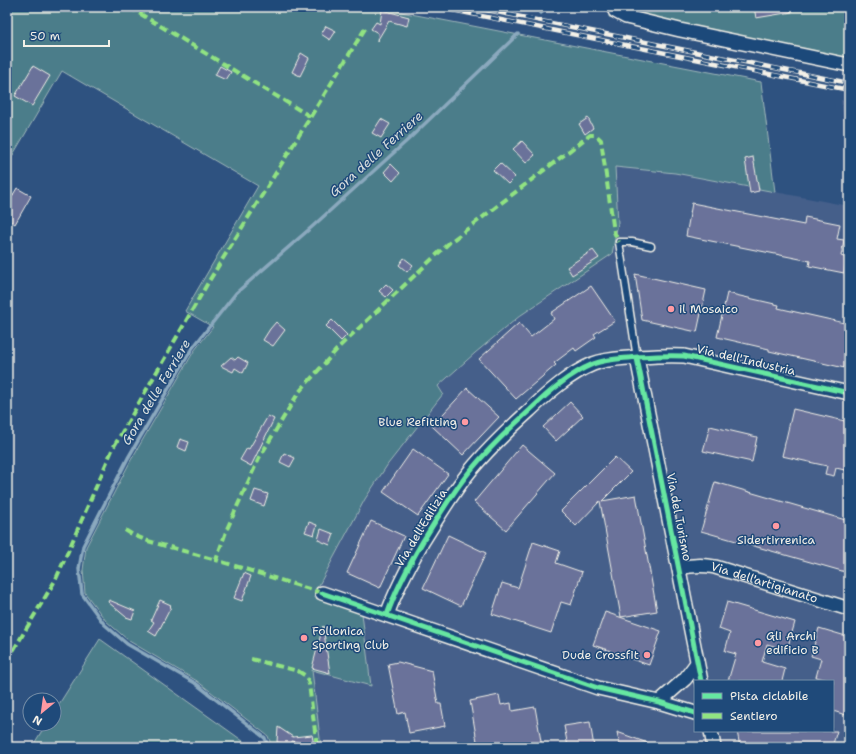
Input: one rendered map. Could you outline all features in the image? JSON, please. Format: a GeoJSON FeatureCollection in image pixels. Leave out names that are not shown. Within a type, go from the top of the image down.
{"type":"FeatureCollection","features":[{"type":"Feature","properties":{"kind":"street"},"geometry":{"type":"LineString","coordinates":[[615,11],[626,17],[680,30],[849,64]]}},
{"type":"Feature","properties":{"kind":"street","name":"Via dell'Industria"},"geometry":{"type":"LineString","coordinates":[[637,358],[654,355],[684,356],[849,393]]}},
{"type":"Feature","properties":{"kind":"street","name":"Via dell'Edilizia"},"geometry":{"type":"LineString","coordinates":[[379,614],[402,580],[444,506],[471,470],[507,431],[572,374],[601,361],[619,358],[637,358]]}},
{"type":"Feature","properties":{"kind":"street","name":"Via del Turismo"},"geometry":{"type":"LineString","coordinates":[[637,358],[701,680]]}},
{"type":"Feature","properties":{"kind":"street","name":"Via dell'artigianato"},"geometry":{"type":"LineString","coordinates":[[679,568],[703,564],[849,609]]}},
{"type":"Feature","properties":{"kind":"street"},"geometry":{"type":"LineString","coordinates":[[322,593],[379,614],[598,688],[659,702],[694,713]]}},
{"type":"Feature","properties":{"kind":"street"},"geometry":{"type":"LineString","coordinates":[[659,702],[685,679],[697,663]]}},
{"type":"Feature","properties":{"kind":"street"},"geometry":{"type":"LineString","coordinates":[[711,732],[714,747]]}},
{"type":"Feature","properties":{"kind":"lane"},"geometry":{"type":"LineString","coordinates":[[637,358],[618,242],[632,242],[651,246]]}},
{"type":"Feature","properties":{"kind":"shaded area"},"geometry":{"type":"Polygon","coordinates":[[[841,100],[849,102],[849,169],[841,100]]]}},
{"type":"Feature","properties":{"kind":"shaded area"},"geometry":{"type":"Polygon","coordinates":[[[615,167],[675,173],[849,206],[849,747],[321,747],[312,670],[315,598],[319,585],[365,499],[388,464],[443,394],[438,386],[521,315],[563,287],[618,223],[615,167]]]}},
{"type":"Feature","properties":{"kind":"green space"},"geometry":{"type":"Polygon","coordinates":[[[7,7],[375,7],[761,82],[775,192],[675,173],[615,167],[618,223],[612,254],[521,315],[438,386],[443,394],[388,464],[365,499],[319,585],[315,598],[362,614],[371,686],[312,670],[321,747],[272,747],[268,736],[197,681],[129,641],[106,621],[85,593],[83,570],[86,547],[131,460],[194,351],[213,327],[185,311],[258,186],[62,71],[7,165],[7,7]]]}},
{"type":"Feature","properties":{"kind":"green space"},"geometry":{"type":"Polygon","coordinates":[[[611,7],[849,7],[849,62],[609,17],[611,7]]]}},
{"type":"Feature","properties":{"kind":"green space"},"geometry":{"type":"Polygon","coordinates":[[[100,639],[251,747],[32,747],[41,732],[62,732],[62,699],[100,639]]]}},
{"type":"Feature","properties":{"kind":"building"},"geometry":{"type":"Polygon","coordinates":[[[754,7],[792,7],[792,12],[756,18],[754,7]]]}},
{"type":"Feature","properties":{"kind":"building"},"geometry":{"type":"Polygon","coordinates":[[[382,10],[409,17],[407,26],[389,21],[377,41],[378,33],[371,29],[376,22],[380,24],[382,10]]]}},
{"type":"Feature","properties":{"kind":"building"},"geometry":{"type":"Polygon","coordinates":[[[326,26],[336,31],[330,40],[321,34],[326,26]]]}},
{"type":"Feature","properties":{"kind":"building"},"geometry":{"type":"Polygon","coordinates":[[[301,53],[309,58],[300,76],[292,72],[301,53]]]}},
{"type":"Feature","properties":{"kind":"building"},"geometry":{"type":"Polygon","coordinates":[[[33,66],[50,76],[32,106],[15,96],[33,66]]]}},
{"type":"Feature","properties":{"kind":"building"},"geometry":{"type":"Polygon","coordinates":[[[220,66],[231,72],[226,80],[215,75],[220,66]]]}},
{"type":"Feature","properties":{"kind":"building"},"geometry":{"type":"Polygon","coordinates":[[[588,118],[593,128],[585,134],[579,124],[588,118]]]}},
{"type":"Feature","properties":{"kind":"building"},"geometry":{"type":"Polygon","coordinates":[[[381,119],[390,124],[381,138],[372,133],[381,119]]]}},
{"type":"Feature","properties":{"kind":"building"},"geometry":{"type":"Polygon","coordinates":[[[522,141],[535,155],[526,163],[513,149],[522,141]]]}},
{"type":"Feature","properties":{"kind":"building"},"geometry":{"type":"Polygon","coordinates":[[[753,157],[759,191],[750,193],[745,159],[753,157]]]}},
{"type":"Feature","properties":{"kind":"building"},"geometry":{"type":"Polygon","coordinates":[[[500,163],[515,177],[508,184],[493,170],[500,163]]]}},
{"type":"Feature","properties":{"kind":"building"},"geometry":{"type":"Polygon","coordinates":[[[391,164],[400,173],[393,181],[384,172],[391,164]]]}},
{"type":"Feature","properties":{"kind":"building"},"geometry":{"type":"Polygon","coordinates":[[[17,188],[31,196],[15,224],[7,219],[7,205],[17,188]]]}},
{"type":"Feature","properties":{"kind":"building"},"geometry":{"type":"Polygon","coordinates":[[[692,203],[804,225],[805,217],[840,224],[837,239],[844,240],[841,256],[847,258],[844,273],[809,266],[810,261],[686,236],[692,203]]]}},
{"type":"Feature","properties":{"kind":"building"},"geometry":{"type":"Polygon","coordinates":[[[593,250],[599,258],[572,275],[567,267],[593,250]]]}},
{"type":"Feature","properties":{"kind":"building"},"geometry":{"type":"Polygon","coordinates":[[[404,258],[413,265],[407,272],[399,265],[404,258]]]}},
{"type":"Feature","properties":{"kind":"building","name":"il Mosaico"},"geometry":{"type":"Polygon","coordinates":[[[635,274],[706,290],[697,332],[642,320],[635,274]]]}},
{"type":"Feature","properties":{"kind":"building"},"geometry":{"type":"Polygon","coordinates":[[[386,284],[393,290],[386,297],[379,291],[386,284]]]}},
{"type":"Feature","properties":{"kind":"building"},"geometry":{"type":"Polygon","coordinates":[[[591,286],[615,321],[594,334],[596,337],[576,351],[574,348],[554,363],[556,365],[516,399],[479,359],[519,323],[531,337],[554,319],[551,313],[591,286]]]}},
{"type":"Feature","properties":{"kind":"building"},"geometry":{"type":"Polygon","coordinates":[[[727,293],[779,305],[778,308],[849,324],[849,369],[769,351],[769,349],[717,337],[727,293]]]}},
{"type":"Feature","properties":{"kind":"building"},"geometry":{"type":"Polygon","coordinates":[[[332,320],[347,335],[341,341],[326,326],[332,320]]]}},
{"type":"Feature","properties":{"kind":"building"},"geometry":{"type":"Polygon","coordinates":[[[276,322],[285,330],[273,346],[263,340],[276,322]]]}},
{"type":"Feature","properties":{"kind":"building"},"geometry":{"type":"Polygon","coordinates":[[[231,357],[235,360],[238,357],[248,363],[243,373],[235,368],[233,372],[221,366],[231,357]]]}},
{"type":"Feature","properties":{"kind":"building","name":"Blue Refitting"},"geometry":{"type":"Polygon","coordinates":[[[467,388],[499,417],[463,455],[432,426],[467,388]]]}},
{"type":"Feature","properties":{"kind":"building"},"geometry":{"type":"Polygon","coordinates":[[[570,402],[583,416],[556,441],[543,427],[570,402]]]}},
{"type":"Feature","properties":{"kind":"building"},"geometry":{"type":"Polygon","coordinates":[[[793,409],[849,422],[849,471],[836,468],[834,476],[825,474],[827,466],[782,456],[793,409]]]}},
{"type":"Feature","properties":{"kind":"building"},"geometry":{"type":"Polygon","coordinates":[[[268,416],[274,419],[251,466],[240,460],[247,448],[249,449],[268,416]]]}},
{"type":"Feature","properties":{"kind":"building"},"geometry":{"type":"Polygon","coordinates":[[[710,426],[757,437],[752,462],[703,451],[710,426]]]}},
{"type":"Feature","properties":{"kind":"building"},"geometry":{"type":"Polygon","coordinates":[[[180,439],[189,442],[186,451],[177,447],[180,439]]]}},
{"type":"Feature","properties":{"kind":"building"},"geometry":{"type":"Polygon","coordinates":[[[522,445],[555,473],[506,530],[474,502],[522,445]]]}},
{"type":"Feature","properties":{"kind":"building"},"geometry":{"type":"Polygon","coordinates":[[[413,449],[448,474],[418,516],[383,492],[413,449]]]}},
{"type":"Feature","properties":{"kind":"building"},"geometry":{"type":"Polygon","coordinates":[[[284,453],[295,458],[290,467],[280,462],[284,453]]]}},
{"type":"Feature","properties":{"kind":"building"},"geometry":{"type":"Polygon","coordinates":[[[615,457],[631,472],[602,501],[636,495],[657,611],[621,617],[600,501],[576,526],[561,511],[615,457]]]}},
{"type":"Feature","properties":{"kind":"building","name":"Sidertirrenica"},"geometry":{"type":"Polygon","coordinates":[[[715,482],[849,521],[849,573],[701,531],[715,482]]]}},
{"type":"Feature","properties":{"kind":"building"},"geometry":{"type":"Polygon","coordinates":[[[255,490],[268,494],[264,506],[251,501],[255,490]]]}},
{"type":"Feature","properties":{"kind":"building"},"geometry":{"type":"Polygon","coordinates":[[[371,521],[404,536],[380,588],[347,573],[371,521]]]}},
{"type":"Feature","properties":{"kind":"building"},"geometry":{"type":"Polygon","coordinates":[[[309,522],[317,525],[314,535],[305,532],[309,522]]]}},
{"type":"Feature","properties":{"kind":"building"},"geometry":{"type":"Polygon","coordinates":[[[321,529],[334,534],[330,545],[318,540],[321,529]]]}},
{"type":"Feature","properties":{"kind":"building"},"geometry":{"type":"Polygon","coordinates":[[[448,535],[486,553],[461,606],[423,588],[448,535]]]}},
{"type":"Feature","properties":{"kind":"building"},"geometry":{"type":"Polygon","coordinates":[[[533,542],[560,551],[556,563],[582,572],[571,605],[561,602],[551,633],[492,614],[502,583],[518,588],[533,542]]]}},
{"type":"Feature","properties":{"kind":"building"},"geometry":{"type":"Polygon","coordinates":[[[244,573],[251,576],[242,601],[234,598],[244,573]]]}},
{"type":"Feature","properties":{"kind":"building"},"geometry":{"type":"Polygon","coordinates":[[[109,600],[135,611],[132,619],[126,617],[108,602],[109,600]]]}},
{"type":"Feature","properties":{"kind":"building"},"geometry":{"type":"Polygon","coordinates":[[[160,600],[171,605],[171,607],[156,636],[148,631],[154,622],[151,620],[160,600]]]}},
{"type":"Feature","properties":{"kind":"building","name":"Gli Archi edificio B"},"geometry":{"type":"Polygon","coordinates":[[[727,602],[795,622],[787,650],[767,644],[762,662],[785,669],[782,680],[728,680],[736,654],[725,651],[730,633],[719,629],[727,602]]]}},
{"type":"Feature","properties":{"kind":"building"},"geometry":{"type":"Polygon","coordinates":[[[605,612],[661,631],[649,665],[593,645],[605,612]]]}},
{"type":"Feature","properties":{"kind":"building"},"geometry":{"type":"Polygon","coordinates":[[[323,626],[330,673],[312,668],[323,626]]]}},
{"type":"Feature","properties":{"kind":"building"},"geometry":{"type":"Polygon","coordinates":[[[819,628],[849,637],[849,716],[834,711],[834,680],[816,677],[821,659],[811,656],[819,628]]]}},
{"type":"Feature","properties":{"kind":"building"},"geometry":{"type":"Polygon","coordinates":[[[398,662],[432,671],[438,704],[441,704],[445,726],[409,733],[405,712],[398,714],[388,664],[398,662]]]}},
{"type":"Feature","properties":{"kind":"building"},"geometry":{"type":"Polygon","coordinates":[[[499,695],[501,705],[511,703],[512,711],[535,707],[542,747],[478,747],[470,701],[499,695]]]}},
{"type":"Feature","properties":{"kind":"building"},"geometry":{"type":"Polygon","coordinates":[[[590,722],[594,747],[568,747],[564,726],[590,722]]]}},
{"type":"Feature","properties":{"kind":"building"},"geometry":{"type":"Polygon","coordinates":[[[278,727],[293,737],[312,735],[314,746],[292,741],[292,746],[277,742],[278,727]]]}},
{"type":"Feature","properties":{"kind":"building"},"geometry":{"type":"Polygon","coordinates":[[[837,731],[832,747],[740,747],[737,732],[837,731]]]}},
{"type":"Feature","properties":{"kind":"building"},"geometry":{"type":"Polygon","coordinates":[[[617,732],[656,746],[656,747],[620,747],[617,732]]]}},
{"type":"Feature","properties":{"kind":"waterway","name":"Gora delle Ferriere"},"geometry":{"type":"LineString","coordinates":[[541,13],[547,7]]}},
{"type":"Feature","properties":{"kind":"waterway","name":"Gora delle Ferriere"},"geometry":{"type":"LineString","coordinates":[[268,747],[265,738],[195,683],[127,644],[104,624],[82,594],[79,569],[83,546],[128,458],[191,350],[236,293],[410,138],[518,34]]}},
{"type":"Feature","properties":{"kind":"railway"},"geometry":{"type":"LineString","coordinates":[[437,7],[849,90]]}},
{"type":"Feature","properties":{"kind":"railway"},"geometry":{"type":"LineString","coordinates":[[472,7],[849,83]]}},
{"type":"Feature","properties":{"kind":"marked path"},"geometry":{"type":"LineString","coordinates":[[129,7],[311,117]]}},
{"type":"Feature","properties":{"kind":"marked path"},"geometry":{"type":"LineString","coordinates":[[7,661],[56,579],[113,448],[209,281],[366,27]]}},
{"type":"Feature","properties":{"kind":"marked path"},"geometry":{"type":"LineString","coordinates":[[322,593],[216,560],[227,529],[259,458],[299,392],[340,346],[449,243],[590,135],[596,135],[601,140],[614,232],[619,242]]}},
{"type":"Feature","properties":{"kind":"marked path"},"geometry":{"type":"LineString","coordinates":[[125,530],[148,541],[216,560]]}},
{"type":"Feature","properties":{"kind":"marked path"},"geometry":{"type":"LineString","coordinates":[[251,659],[298,671],[306,676],[309,684],[317,747]]}},
{"type":"Feature","properties":{"kind":"cycle path"},"geometry":{"type":"LineString","coordinates":[[387,615],[399,586],[418,550],[445,505],[470,471],[514,424],[560,384],[584,368],[599,362],[610,360],[655,356],[684,356],[849,393]]}},
{"type":"Feature","properties":{"kind":"cycle path"},"geometry":{"type":"LineString","coordinates":[[637,358],[701,680]]}},
{"type":"Feature","properties":{"kind":"cycle path"},"geometry":{"type":"LineString","coordinates":[[322,593],[598,688],[659,702],[694,713]]}},
{"type":"Feature","properties":{"kind":"place","name":"il Mosaico"},"geometry":{"type":"Point","coordinates":[671,309]}},
{"type":"Feature","properties":{"kind":"place","name":"Blue Refitting"},"geometry":{"type":"Point","coordinates":[465,422]}},
{"type":"Feature","properties":{"kind":"place","name":"Sidertirrenica"},"geometry":{"type":"Point","coordinates":[776,526]}},
{"type":"Feature","properties":{"kind":"place","name":"Follonica Sporting Club"},"geometry":{"type":"Point","coordinates":[304,638]}},
{"type":"Feature","properties":{"kind":"place","name":"Gli Archi edificio B"},"geometry":{"type":"Point","coordinates":[758,643]}},
{"type":"Feature","properties":{"kind":"place","name":"Dude Crossfit"},"geometry":{"type":"Point","coordinates":[647,655]}}]}
